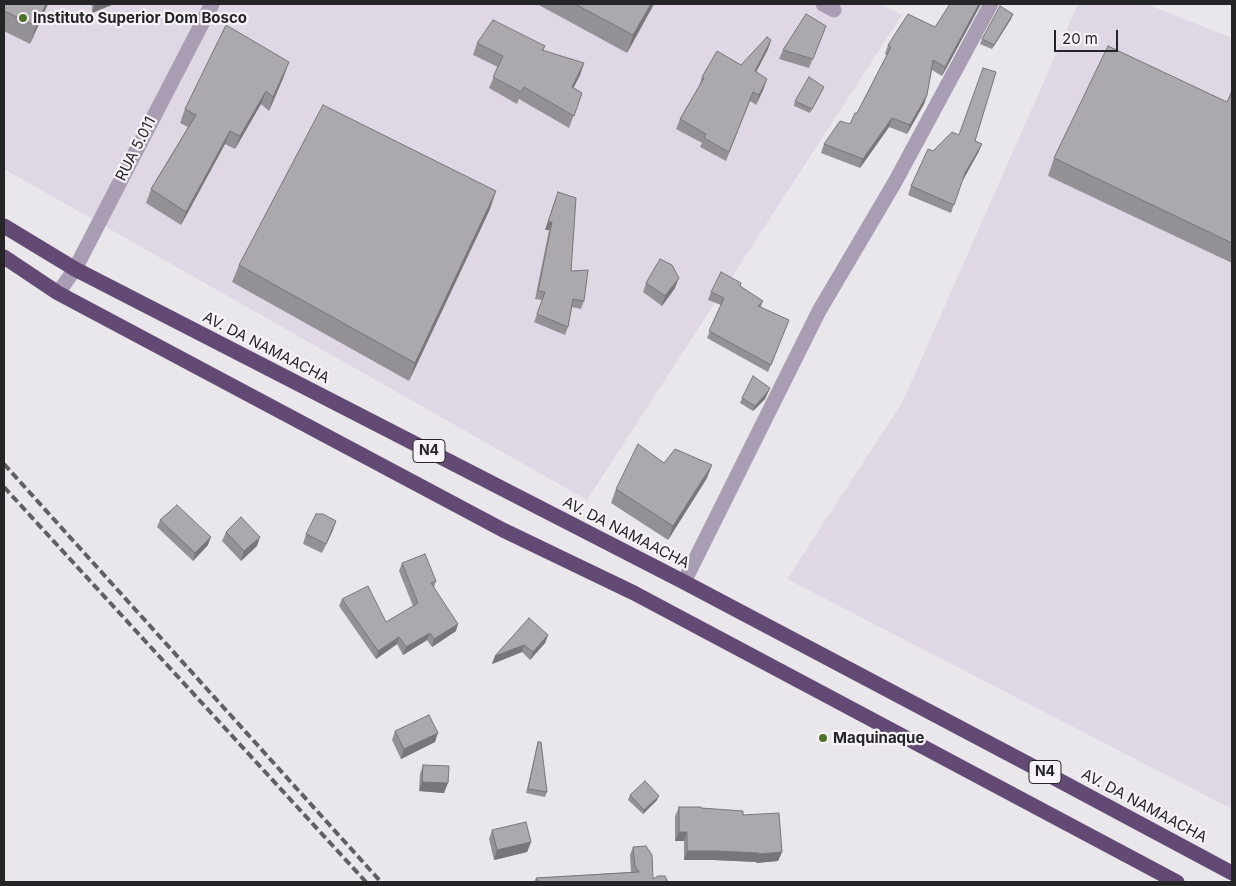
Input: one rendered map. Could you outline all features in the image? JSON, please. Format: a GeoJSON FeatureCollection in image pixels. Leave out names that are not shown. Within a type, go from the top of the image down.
{"type":"FeatureCollection","features":[{"type":"Feature","properties":{"kind":"highway","name":"AV. DA NAMAACHA"},"geometry":{"type":"LineString","coordinates":[[4,226],[74,269],[684,582],[1232,873]]}},
{"type":"Feature","properties":{"kind":"highway","name":"N4"},"geometry":{"type":"LineString","coordinates":[[4,257],[58,293],[503,530],[634,593],[774,666],[1177,882]]}},
{"type":"Feature","properties":{"kind":"street","name":"RUA 5.011"},"geometry":{"type":"LineString","coordinates":[[58,293],[74,269],[212,4]]}},
{"type":"Feature","properties":{"kind":"street"},"geometry":{"type":"LineString","coordinates":[[684,582],[819,311],[895,182],[991,4]]}},
{"type":"Feature","properties":{"kind":"shaded area"},"geometry":{"type":"Polygon","coordinates":[[[4,4],[880,4],[902,15],[587,500],[4,169],[4,4]]]}},
{"type":"Feature","properties":{"kind":"shaded area"},"geometry":{"type":"Polygon","coordinates":[[[1078,4],[1146,4],[1232,38],[1232,809],[787,579],[902,403],[1078,4]]]}},
{"type":"Feature","properties":{"kind":"building"},"geometry":{"type":"Polygon","coordinates":[[[4,4],[46,4],[36,26],[4,11],[4,4]]]}},
{"type":"Feature","properties":{"kind":"building"},"geometry":{"type":"Polygon","coordinates":[[[575,4],[651,4],[633,35],[575,4]]]}},
{"type":"Feature","properties":{"kind":"building"},"geometry":{"type":"Polygon","coordinates":[[[950,4],[979,4],[945,67],[933,60],[927,95],[910,125],[892,118],[863,159],[824,144],[840,121],[850,124],[891,47],[888,45],[908,14],[935,27],[950,4]]]}},
{"type":"Feature","properties":{"kind":"building"},"geometry":{"type":"Polygon","coordinates":[[[1000,6],[1013,14],[994,45],[982,39],[1000,6]]]}},
{"type":"Feature","properties":{"kind":"building"},"geometry":{"type":"Polygon","coordinates":[[[806,14],[826,26],[813,59],[783,50],[806,14]]]}},
{"type":"Feature","properties":{"kind":"building"},"geometry":{"type":"Polygon","coordinates":[[[493,20],[545,46],[542,50],[584,63],[572,87],[582,93],[574,116],[524,87],[521,92],[493,77],[503,56],[477,43],[493,20]]]}},
{"type":"Feature","properties":{"kind":"building"},"geometry":{"type":"Polygon","coordinates":[[[226,25],[289,62],[273,97],[266,91],[240,136],[230,131],[186,212],[151,189],[196,115],[185,109],[226,25]]]}},
{"type":"Feature","properties":{"kind":"building"},"geometry":{"type":"Polygon","coordinates":[[[767,37],[771,40],[755,71],[767,79],[759,95],[753,92],[729,152],[704,138],[706,134],[680,119],[717,51],[741,65],[767,37]]]}},
{"type":"Feature","properties":{"kind":"building"},"geometry":{"type":"Polygon","coordinates":[[[1108,46],[1227,102],[1232,91],[1232,243],[1054,158],[1108,46]]]}},
{"type":"Feature","properties":{"kind":"building"},"geometry":{"type":"Polygon","coordinates":[[[983,68],[996,72],[975,141],[982,144],[965,173],[954,205],[911,186],[928,149],[933,151],[952,132],[959,135],[983,68]]]}},
{"type":"Feature","properties":{"kind":"building"},"geometry":{"type":"Polygon","coordinates":[[[809,77],[824,87],[812,109],[795,101],[809,77]]]}},
{"type":"Feature","properties":{"kind":"building"},"geometry":{"type":"Polygon","coordinates":[[[323,105],[496,191],[415,363],[239,265],[323,105]]]}},
{"type":"Feature","properties":{"kind":"building"},"geometry":{"type":"Polygon","coordinates":[[[558,192],[576,198],[571,271],[588,270],[584,301],[573,299],[568,327],[537,314],[545,292],[538,291],[552,222],[548,222],[558,192]]]}},
{"type":"Feature","properties":{"kind":"building"},"geometry":{"type":"Polygon","coordinates":[[[660,259],[672,265],[679,278],[665,296],[646,283],[660,259]]]}},
{"type":"Feature","properties":{"kind":"building"},"geometry":{"type":"Polygon","coordinates":[[[721,272],[741,283],[740,286],[763,301],[758,306],[789,320],[771,365],[709,331],[724,298],[711,292],[721,272]]]}},
{"type":"Feature","properties":{"kind":"building"},"geometry":{"type":"Polygon","coordinates":[[[753,376],[770,388],[755,406],[742,398],[753,376]]]}},
{"type":"Feature","properties":{"kind":"building"},"geometry":{"type":"Polygon","coordinates":[[[638,444],[664,463],[675,449],[712,465],[673,526],[616,489],[638,444]]]}},
{"type":"Feature","properties":{"kind":"building"},"geometry":{"type":"Polygon","coordinates":[[[177,505],[211,537],[195,553],[160,520],[177,505]]]}},
{"type":"Feature","properties":{"kind":"building"},"geometry":{"type":"Polygon","coordinates":[[[316,514],[323,514],[336,521],[326,544],[306,534],[316,514]]]}},
{"type":"Feature","properties":{"kind":"building"},"geometry":{"type":"Polygon","coordinates":[[[241,517],[260,537],[244,551],[226,532],[241,517]]]}},
{"type":"Feature","properties":{"kind":"building"},"geometry":{"type":"Polygon","coordinates":[[[425,554],[436,581],[431,583],[458,624],[434,639],[430,633],[406,647],[399,637],[378,651],[342,599],[368,586],[386,622],[418,603],[402,563],[425,554]]]}},
{"type":"Feature","properties":{"kind":"building"},"geometry":{"type":"Polygon","coordinates":[[[529,618],[548,635],[533,652],[524,645],[495,656],[529,618]]]}},
{"type":"Feature","properties":{"kind":"building"},"geometry":{"type":"Polygon","coordinates":[[[429,715],[438,733],[404,749],[395,731],[429,715]]]}},
{"type":"Feature","properties":{"kind":"building"},"geometry":{"type":"Polygon","coordinates":[[[538,742],[541,742],[547,792],[528,789],[538,742]]]}},
{"type":"Feature","properties":{"kind":"building"},"geometry":{"type":"Polygon","coordinates":[[[423,765],[449,766],[448,783],[422,782],[423,765]]]}},
{"type":"Feature","properties":{"kind":"building"},"geometry":{"type":"Polygon","coordinates":[[[645,781],[659,796],[644,810],[630,795],[645,781]]]}},
{"type":"Feature","properties":{"kind":"building"},"geometry":{"type":"Polygon","coordinates":[[[679,807],[743,811],[743,815],[779,813],[782,852],[759,854],[687,851],[687,832],[679,832],[679,807]]]}},
{"type":"Feature","properties":{"kind":"building"},"geometry":{"type":"Polygon","coordinates":[[[526,822],[531,842],[497,850],[492,830],[526,822]]]}},
{"type":"Feature","properties":{"kind":"building"},"geometry":{"type":"Polygon","coordinates":[[[646,846],[652,855],[653,879],[658,876],[665,876],[668,882],[539,882],[536,878],[639,872],[635,866],[633,847],[646,846]]]}},
{"type":"Feature","properties":{"kind":"railway"},"geometry":{"type":"LineString","coordinates":[[4,464],[381,882]]}},
{"type":"Feature","properties":{"kind":"railway"},"geometry":{"type":"LineString","coordinates":[[4,487],[366,882]]}},
{"type":"Feature","properties":{"kind":"place","name":"Instituto Superior Dom Bosco"},"geometry":{"type":"Point","coordinates":[23,18]}},
{"type":"Feature","properties":{"kind":"place","name":"Maquinaque"},"geometry":{"type":"Point","coordinates":[823,738]}}]}
